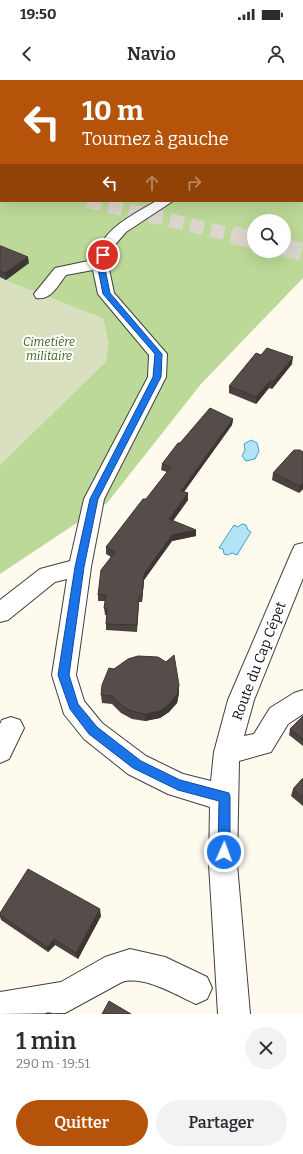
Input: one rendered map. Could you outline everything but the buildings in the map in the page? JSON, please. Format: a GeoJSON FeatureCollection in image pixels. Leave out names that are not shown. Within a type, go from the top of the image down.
{"type":"FeatureCollection","features":[{"type":"Feature","properties":{"kind":"street"},"geometry":{"type":"LineString","coordinates":[[164,202],[122,229],[106,246],[100,264],[106,294],[158,354],[157,377],[94,499],[80,567],[64,675],[73,706],[93,731],[137,765],[178,784],[205,793],[225,797]]}},
{"type":"Feature","properties":{"kind":"street"},"geometry":{"type":"LineString","coordinates":[[42,294],[61,271],[100,264]]}},
{"type":"Feature","properties":{"kind":"street","name":"Route du Cap Cépet"},"geometry":{"type":"LineString","coordinates":[[234,1014],[223,864],[228,752],[241,700],[303,551]]}},
{"type":"Feature","properties":{"kind":"street"},"geometry":{"type":"LineString","coordinates":[[0,613],[48,575],[80,567]]}},
{"type":"Feature","properties":{"kind":"street"},"geometry":{"type":"LineString","coordinates":[[228,752],[262,744],[279,716],[303,701]]}},
{"type":"Feature","properties":{"kind":"street"},"geometry":{"type":"LineString","coordinates":[[0,751],[11,728]]}},
{"type":"Feature","properties":{"kind":"street"},"geometry":{"type":"LineString","coordinates":[[3,1008],[65,997],[116,968],[130,964],[165,973],[196,988]]}},
{"type":"Feature","properties":{"kind":"green space"},"geometry":{"type":"Polygon","coordinates":[[[0,202],[303,202],[303,278],[201,384],[107,503],[0,574],[0,202]]]}},
{"type":"Feature","properties":{"kind":"green space","name":"Cimetière militaire"},"geometry":{"type":"Polygon","coordinates":[[[0,278],[103,318],[109,343],[106,362],[0,465],[0,278]]]}},
{"type":"Feature","properties":{"kind":"water"},"geometry":{"type":"Polygon","coordinates":[[[251,440],[257,443],[259,451],[255,459],[246,461],[242,456],[245,450],[244,444],[251,440]]]}},
{"type":"Feature","properties":{"kind":"water"},"geometry":{"type":"Polygon","coordinates":[[[242,524],[246,525],[248,530],[251,532],[237,555],[232,553],[228,555],[224,554],[223,549],[219,548],[234,525],[238,527],[242,524]]]}},
{"type":"Feature","properties":{"kind":"tunnel"},"geometry":{"type":"LineString","coordinates":[[92,202],[237,236]]}},
{"type":"Feature","properties":{"kind":"tunnel"},"geometry":{"type":"LineString","coordinates":[[233,235],[247,238]]}},
{"type":"Feature","properties":{"kind":"tunnel"},"geometry":{"type":"LineString","coordinates":[[291,249],[303,252]]}},
{"type":"Feature","properties":{"kind":"route"},"geometry":{"type":"LineString","coordinates":[[103,255],[100,264],[106,294],[158,354],[157,377],[94,499],[80,567],[64,675],[73,706],[93,731],[137,765],[178,784],[205,793],[225,797],[224,852]]}}]}
